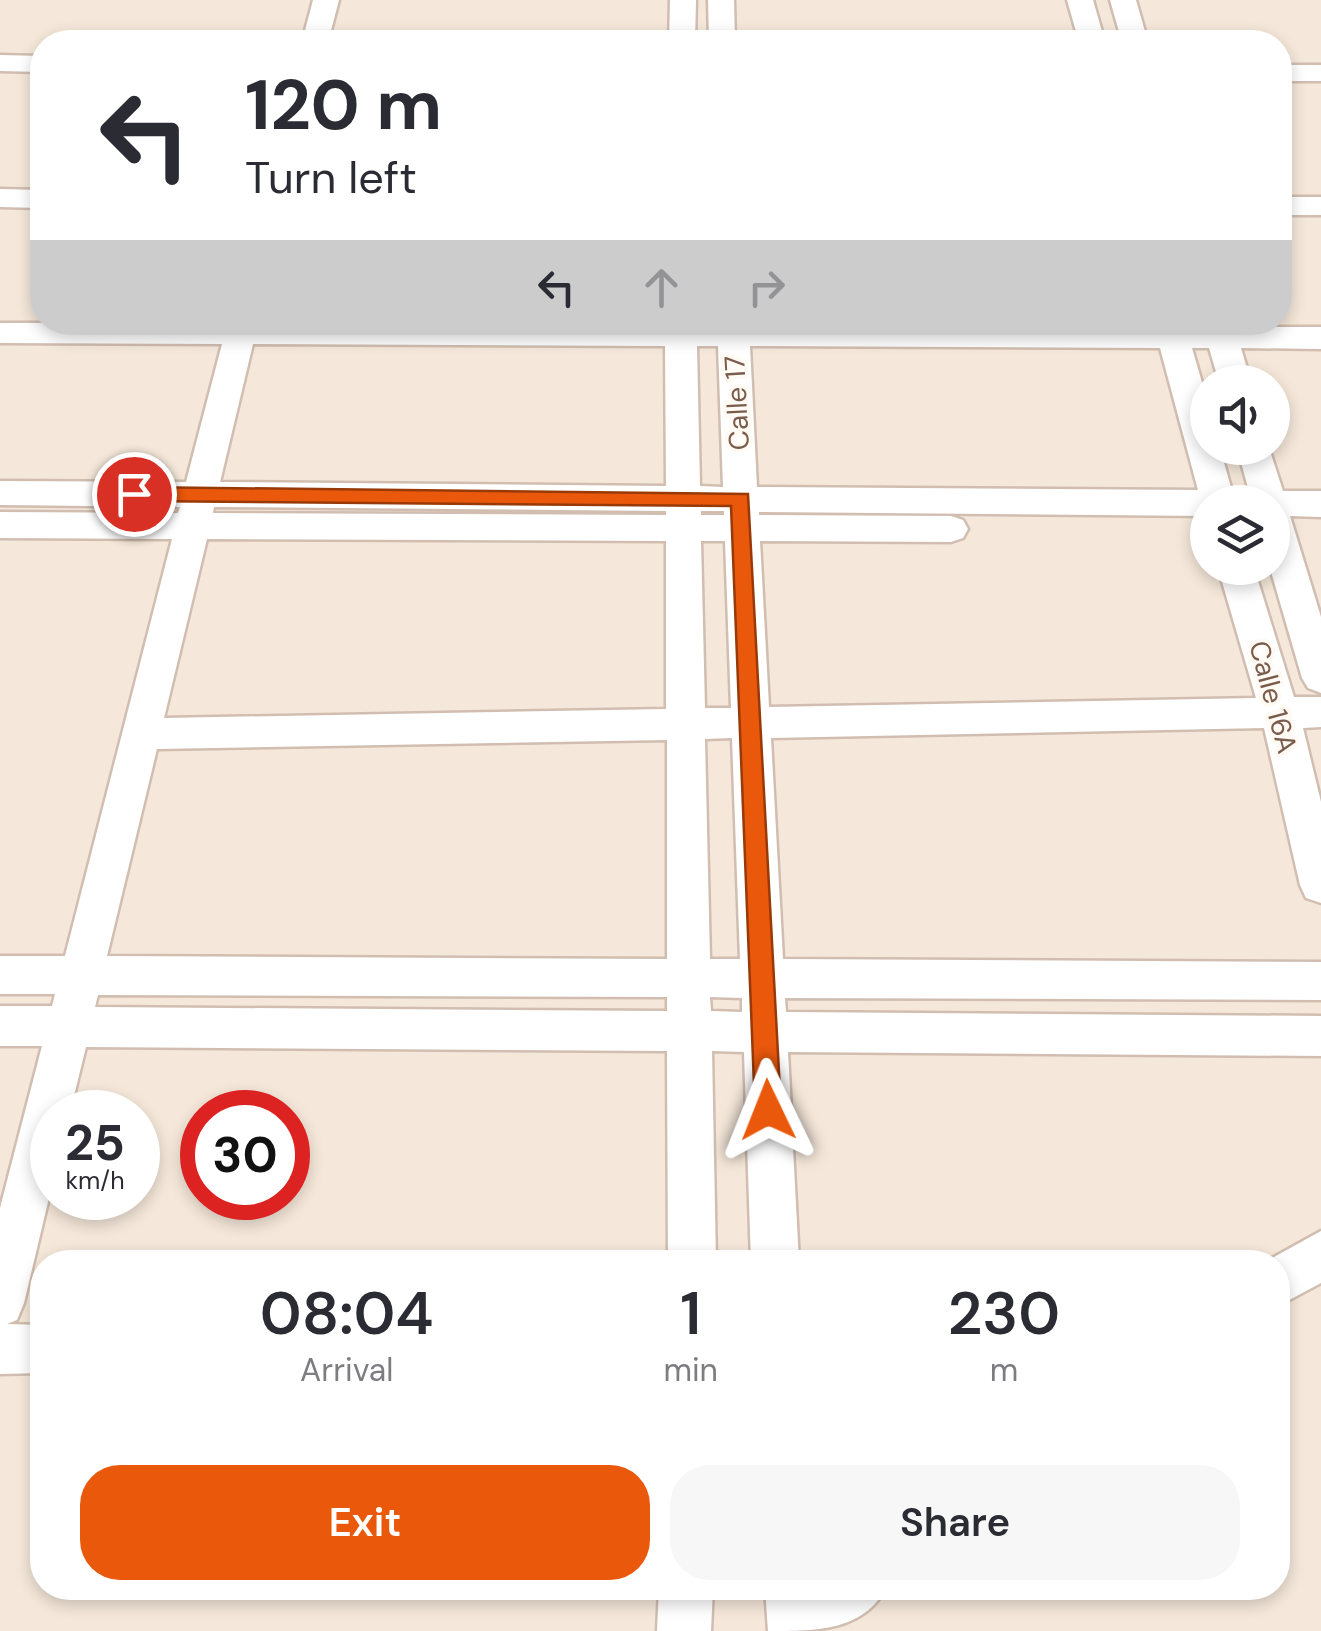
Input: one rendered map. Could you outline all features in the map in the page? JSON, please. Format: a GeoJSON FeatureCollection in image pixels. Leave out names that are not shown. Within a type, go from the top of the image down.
{"type":"FeatureCollection","features":[{"type":"Feature","properties":{"kind":"street"},"geometry":{"type":"LineString","coordinates":[[318,30],[326,0]]}},
{"type":"Feature","properties":{"kind":"street"},"geometry":{"type":"LineString","coordinates":[[682,30],[683,0]]}},
{"type":"Feature","properties":{"kind":"street"},"geometry":{"type":"LineString","coordinates":[[721,0],[722,30]]}},
{"type":"Feature","properties":{"kind":"street"},"geometry":{"type":"LineString","coordinates":[[1080,0],[1089,30]]}},
{"type":"Feature","properties":{"kind":"street"},"geometry":{"type":"LineString","coordinates":[[1123,0],[1132,30]]}},
{"type":"Feature","properties":{"kind":"street"},"geometry":{"type":"LineString","coordinates":[[0,63],[30,64]]}},
{"type":"Feature","properties":{"kind":"street"},"geometry":{"type":"LineString","coordinates":[[1292,72],[1321,73]]}},
{"type":"Feature","properties":{"kind":"street"},"geometry":{"type":"LineString","coordinates":[[0,176],[30,177]]}},
{"type":"Feature","properties":{"kind":"street"},"geometry":{"type":"LineString","coordinates":[[1292,181],[1321,181]]}},
{"type":"Feature","properties":{"kind":"street"},"geometry":{"type":"LineString","coordinates":[[0,198],[30,199]]}},
{"type":"Feature","properties":{"kind":"street"},"geometry":{"type":"LineString","coordinates":[[1292,206],[1321,206]]}},
{"type":"Feature","properties":{"kind":"street"},"geometry":{"type":"LineString","coordinates":[[0,333],[30,332]]}},
{"type":"Feature","properties":{"kind":"street"},"geometry":{"type":"LineString","coordinates":[[0,1304],[240,335]]}},
{"type":"Feature","properties":{"kind":"street","name":"Calle 17"},"geometry":{"type":"LineString","coordinates":[[681,335],[692,1250]]}},
{"type":"Feature","properties":{"kind":"street","name":"Calle 17"},"geometry":{"type":"LineString","coordinates":[[733,335],[773,1250]]}},
{"type":"Feature","properties":{"kind":"street"},"geometry":{"type":"LineString","coordinates":[[1171,335],[1213,485]]}},
{"type":"Feature","properties":{"kind":"street"},"geometry":{"type":"LineString","coordinates":[[1220,335],[1229,365]]}},
{"type":"Feature","properties":{"kind":"street"},"geometry":{"type":"LineString","coordinates":[[1283,335],[1321,338]]}},
{"type":"Feature","properties":{"kind":"street"},"geometry":{"type":"LineString","coordinates":[[0,493],[198,510],[743,514],[1190,529]]}},
{"type":"Feature","properties":{"kind":"street"},"geometry":{"type":"LineString","coordinates":[[743,514],[1190,503]]}},
{"type":"Feature","properties":{"kind":"street"},"geometry":{"type":"LineString","coordinates":[[1290,512],[1321,504]]}},
{"type":"Feature","properties":{"kind":"street"},"geometry":{"type":"LineString","coordinates":[[0,525],[198,510]]}},
{"type":"Feature","properties":{"kind":"street"},"geometry":{"type":"LineString","coordinates":[[1290,521],[1321,530]]}},
{"type":"Feature","properties":{"kind":"street","name":"Calle 16A"},"geometry":{"type":"LineString","coordinates":[[1290,573],[1321,678]]}},
{"type":"Feature","properties":{"kind":"street","name":"Calle 16A"},"geometry":{"type":"LineString","coordinates":[[1241,585],[1280,713],[1321,885]]}},
{"type":"Feature","properties":{"kind":"street"},"geometry":{"type":"LineString","coordinates":[[142,734],[1321,712]]}},
{"type":"Feature","properties":{"kind":"street"},"geometry":{"type":"LineString","coordinates":[[0,975],[1321,981]]}},
{"type":"Feature","properties":{"kind":"street"},"geometry":{"type":"LineString","coordinates":[[0,1026],[1321,1036]]}},
{"type":"Feature","properties":{"kind":"street"},"geometry":{"type":"LineString","coordinates":[[1290,1274],[1321,1255]]}},
{"type":"Feature","properties":{"kind":"street"},"geometry":{"type":"LineString","coordinates":[[0,1349],[30,1349]]}},
{"type":"Feature","properties":{"kind":"street"},"geometry":{"type":"LineString","coordinates":[[684,1631],[685,1600]]}},
{"type":"Feature","properties":{"kind":"street"},"geometry":{"type":"LineString","coordinates":[[794,1600],[798,1631],[842,1600]]}},
{"type":"Feature","properties":{"kind":"shaded area"},"geometry":{"type":"Polygon","coordinates":[[[0,0],[1321,0],[1321,1631],[0,1631],[0,0]]]}},
{"type":"Feature","properties":{"kind":"route"},"geometry":{"type":"LineString","coordinates":[[134,494],[741,499],[768,1110]]}}]}
